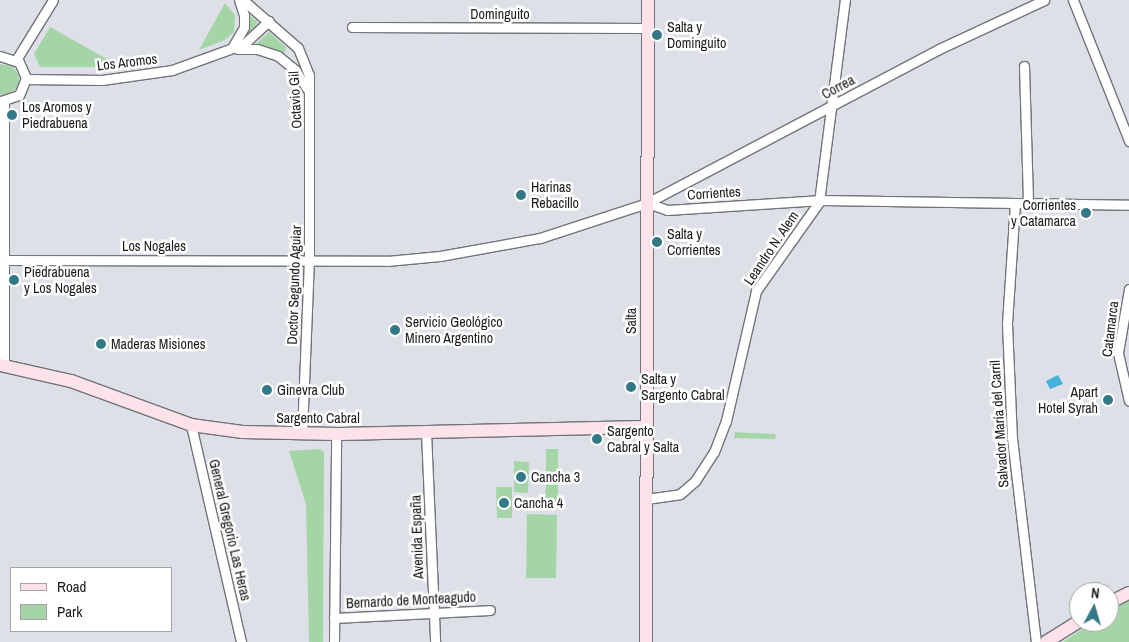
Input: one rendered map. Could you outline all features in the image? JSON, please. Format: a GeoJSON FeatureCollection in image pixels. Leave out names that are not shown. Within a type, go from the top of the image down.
{"type":"FeatureCollection","features":[{"type":"Feature","properties":{"kind":"main road","name":"Salta"},"geometry":{"type":"LineString","coordinates":[[646,642],[648,0]]}},
{"type":"Feature","properties":{"kind":"main road","name":"Sargento Cabral"},"geometry":{"type":"LineString","coordinates":[[2,365],[71,381],[191,425],[243,432],[336,434],[646,427]]}},
{"type":"Feature","properties":{"kind":"main road"},"geometry":{"type":"LineString","coordinates":[[1046,642],[1069,627]]}},
{"type":"Feature","properties":{"kind":"street"},"geometry":{"type":"LineString","coordinates":[[16,60],[53,0]]}},
{"type":"Feature","properties":{"kind":"street"},"geometry":{"type":"LineString","coordinates":[[228,51],[239,40],[244,27],[244,15],[238,0]]}},
{"type":"Feature","properties":{"kind":"street","name":"Octavio Gil"},"geometry":{"type":"LineString","coordinates":[[243,0],[269,21],[301,53],[308,67],[310,136]]}},
{"type":"Feature","properties":{"kind":"street","name":"Leandro N. Alem"},"geometry":{"type":"LineString","coordinates":[[646,499],[680,494],[694,481],[714,452],[729,412],[756,291],[820,200],[834,104],[845,0]]}},
{"type":"Feature","properties":{"kind":"street","name":"Correa"},"geometry":{"type":"LineString","coordinates":[[647,204],[939,49],[1044,0]]}},
{"type":"Feature","properties":{"kind":"street"},"geometry":{"type":"LineString","coordinates":[[1073,0],[1129,141]]}},
{"type":"Feature","properties":{"kind":"street","name":"Los Aromos"},"geometry":{"type":"LineString","coordinates":[[26,79],[90,80],[133,77],[172,70],[228,51],[252,39],[269,21]]}},
{"type":"Feature","properties":{"kind":"street","name":"Dominguito"},"geometry":{"type":"LineString","coordinates":[[352,27],[648,28]]}},
{"type":"Feature","properties":{"kind":"street","name":"Los Aromos"},"geometry":{"type":"LineString","coordinates":[[228,51],[253,49],[278,56],[300,76],[310,96]]}},
{"type":"Feature","properties":{"kind":"street"},"geometry":{"type":"LineString","coordinates":[[0,56],[16,60],[23,67],[26,79],[19,95],[2,101],[2,365]]}},
{"type":"Feature","properties":{"kind":"street"},"geometry":{"type":"LineString","coordinates":[[1024,66],[1028,204]]}},
{"type":"Feature","properties":{"kind":"street","name":"Doctor Segundo Aguiar"},"geometry":{"type":"LineString","coordinates":[[302,434],[309,259],[310,136]]}},
{"type":"Feature","properties":{"kind":"street","name":"Corrientes"},"geometry":{"type":"LineString","coordinates":[[647,204],[667,210],[820,200],[1129,206]]}},
{"type":"Feature","properties":{"kind":"street","name":"Salvador María del Carril"},"geometry":{"type":"LineString","coordinates":[[1015,203],[1007,324],[1012,438],[1036,642]]}},
{"type":"Feature","properties":{"kind":"street"},"geometry":{"type":"LineString","coordinates":[[309,259],[388,260],[448,255],[540,238],[647,204]]}},
{"type":"Feature","properties":{"kind":"street","name":"Los Nogales"},"geometry":{"type":"LineString","coordinates":[[3,260],[309,259]]}},
{"type":"Feature","properties":{"kind":"street","name":"Catamarca"},"geometry":{"type":"LineString","coordinates":[[1129,289],[1118,354],[1129,401]]}},
{"type":"Feature","properties":{"kind":"street","name":"General Gregorio Las Heras"},"geometry":{"type":"LineString","coordinates":[[191,425],[241,642]]}},
{"type":"Feature","properties":{"kind":"street","name":"Avenida España"},"geometry":{"type":"LineString","coordinates":[[426,432],[435,642]]}},
{"type":"Feature","properties":{"kind":"street"},"geometry":{"type":"LineString","coordinates":[[334,642],[336,434]]}},
{"type":"Feature","properties":{"kind":"street","name":"Bernardo de Monteagudo"},"geometry":{"type":"LineString","coordinates":[[334,618],[490,610]]}},
{"type":"Feature","properties":{"kind":"green space"},"geometry":{"type":"Polygon","coordinates":[[[225,3],[235,15],[234,32],[225,40],[199,50],[225,3]]]}},
{"type":"Feature","properties":{"kind":"green space"},"geometry":{"type":"Polygon","coordinates":[[[248,14],[258,23],[246,35],[248,14]]]}},
{"type":"Feature","properties":{"kind":"green space"},"geometry":{"type":"Polygon","coordinates":[[[50,27],[121,67],[40,67],[34,54],[50,27]]]}},
{"type":"Feature","properties":{"kind":"green space"},"geometry":{"type":"Polygon","coordinates":[[[269,32],[286,47],[285,53],[255,45],[269,32]]]}},
{"type":"Feature","properties":{"kind":"green space"},"geometry":{"type":"Polygon","coordinates":[[[0,64],[12,66],[19,75],[18,87],[9,94],[0,95],[0,64]]]}},
{"type":"Feature","properties":{"kind":"green space"},"geometry":{"type":"Polygon","coordinates":[[[735,432],[776,434],[775,439],[734,438],[735,432]]]}},
{"type":"Feature","properties":{"kind":"green space"},"geometry":{"type":"Polygon","coordinates":[[[320,449],[324,452],[323,642],[309,642],[306,504],[289,451],[320,449]]]}},
{"type":"Feature","properties":{"kind":"green space"},"geometry":{"type":"Polygon","coordinates":[[[546,449],[558,449],[558,477],[546,477],[546,449]]]}},
{"type":"Feature","properties":{"kind":"green space","name":"Cancha 3"},"geometry":{"type":"Polygon","coordinates":[[[514,461],[529,462],[528,493],[514,492],[514,461]]]}},
{"type":"Feature","properties":{"kind":"green space"},"geometry":{"type":"Polygon","coordinates":[[[546,479],[558,479],[558,508],[545,508],[546,479]]]}},
{"type":"Feature","properties":{"kind":"green space","name":"Cancha 4"},"geometry":{"type":"Polygon","coordinates":[[[496,487],[512,487],[512,518],[497,518],[496,487]]]}},
{"type":"Feature","properties":{"kind":"green space"},"geometry":{"type":"Polygon","coordinates":[[[527,514],[557,515],[556,578],[526,578],[527,514]]]}},
{"type":"Feature","properties":{"kind":"green space"},"geometry":{"type":"Polygon","coordinates":[[[1129,600],[1129,642],[1063,642],[1078,632],[1119,632],[1119,606],[1129,600]]]}},
{"type":"Feature","properties":{"kind":"water"},"geometry":{"type":"Polygon","coordinates":[[[1058,375],[1063,384],[1050,389],[1046,381],[1058,375]]]}},
{"type":"Feature","properties":{"kind":"place","name":"Salta y Dominguito"},"geometry":{"type":"Point","coordinates":[657,35]}},
{"type":"Feature","properties":{"kind":"place","name":"Los Aromos y Piedrabuena"},"geometry":{"type":"Point","coordinates":[12,115]}},
{"type":"Feature","properties":{"kind":"place","name":"Harinas Rebacillo"},"geometry":{"type":"Point","coordinates":[521,195]}},
{"type":"Feature","properties":{"kind":"place","name":"Corrientes y Catamarca"},"geometry":{"type":"Point","coordinates":[1086,213]}},
{"type":"Feature","properties":{"kind":"place","name":"Salta y Corrientes"},"geometry":{"type":"Point","coordinates":[657,242]}},
{"type":"Feature","properties":{"kind":"place","name":"Piedrabuena y Los Nogales"},"geometry":{"type":"Point","coordinates":[14,280]}},
{"type":"Feature","properties":{"kind":"place","name":"Servicio Geológico Minero Argentino"},"geometry":{"type":"Point","coordinates":[395,330]}},
{"type":"Feature","properties":{"kind":"place","name":"Maderas Misiones"},"geometry":{"type":"Point","coordinates":[101,344]}},
{"type":"Feature","properties":{"kind":"place","name":"Salta y Sargento Cabral"},"geometry":{"type":"Point","coordinates":[631,387]}},
{"type":"Feature","properties":{"kind":"place","name":"Ginevra Club"},"geometry":{"type":"Point","coordinates":[267,390]}},
{"type":"Feature","properties":{"kind":"place","name":"Apart Hotel Syrah"},"geometry":{"type":"Point","coordinates":[1108,400]}},
{"type":"Feature","properties":{"kind":"place","name":"Sargento Cabral y Salta"},"geometry":{"type":"Point","coordinates":[597,439]}},
{"type":"Feature","properties":{"kind":"place","name":"Cancha 3"},"geometry":{"type":"Point","coordinates":[521,477]}},
{"type":"Feature","properties":{"kind":"place","name":"Cancha 4"},"geometry":{"type":"Point","coordinates":[504,503]}}]}
